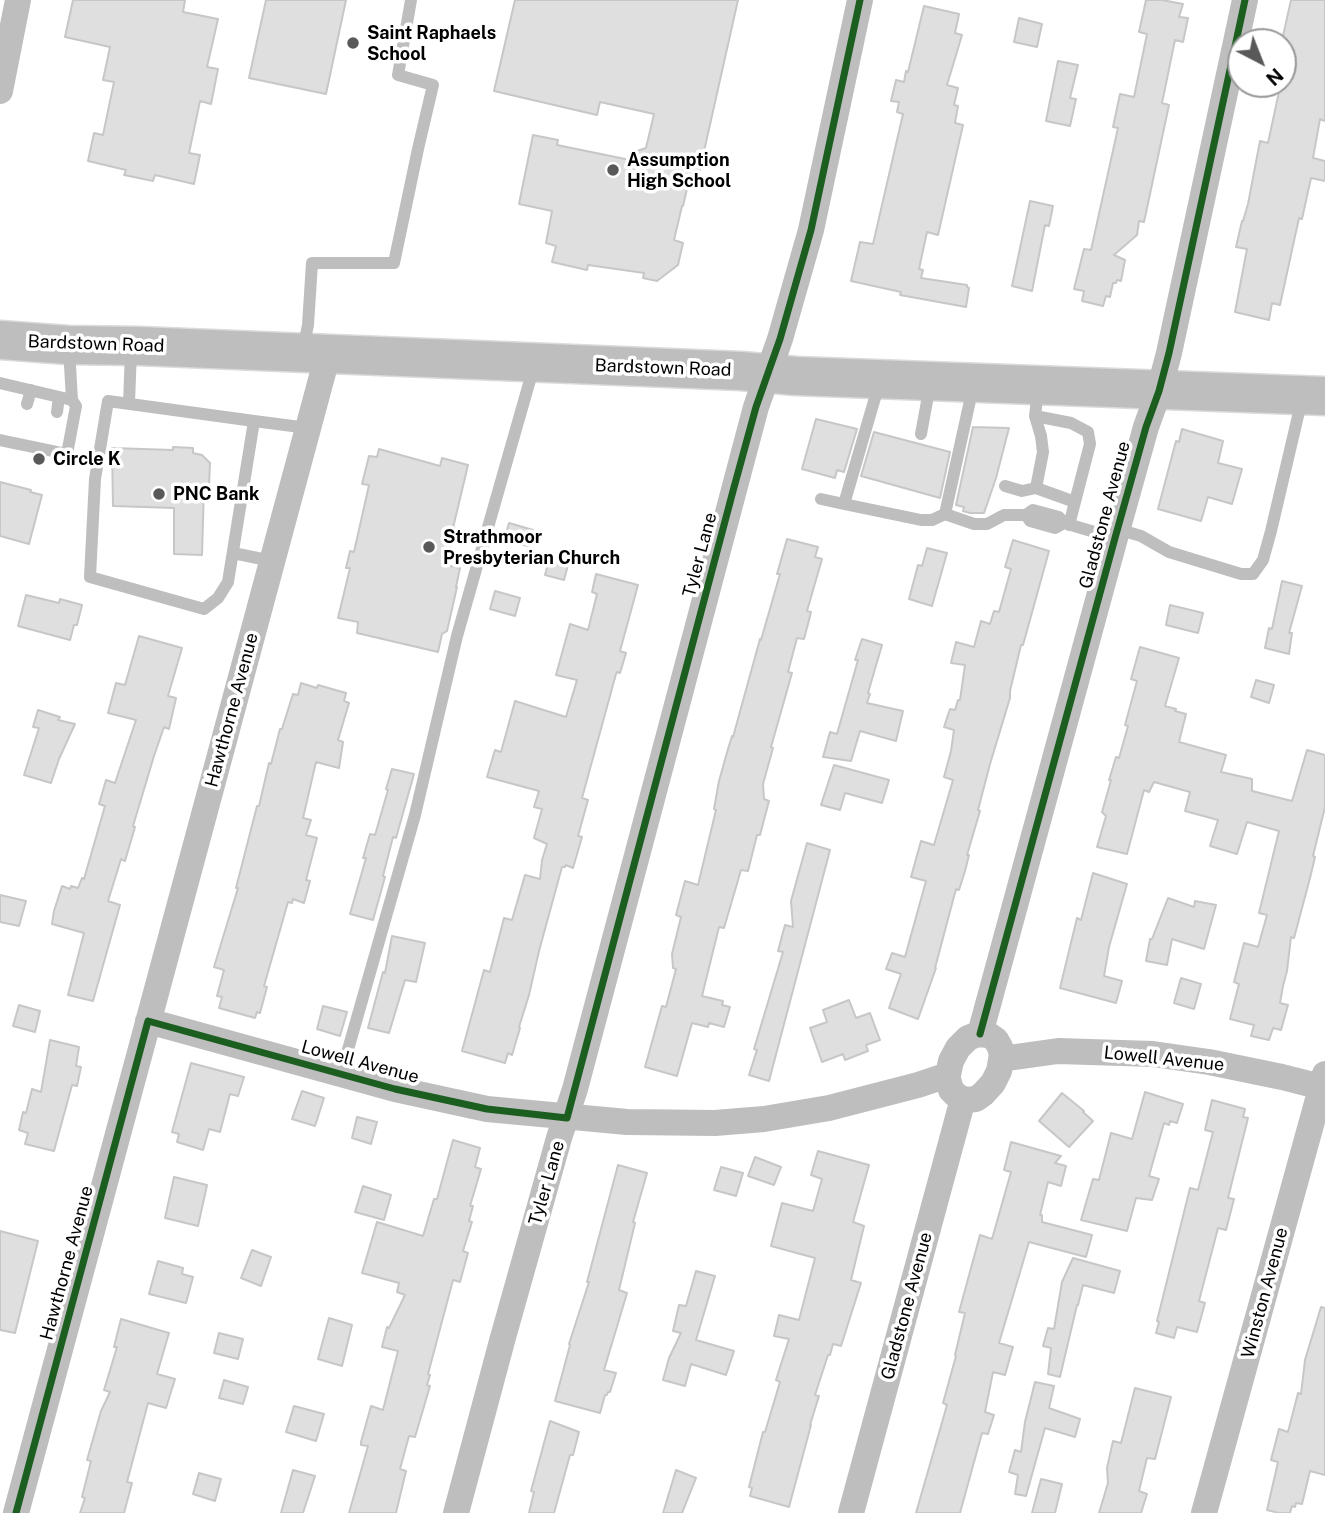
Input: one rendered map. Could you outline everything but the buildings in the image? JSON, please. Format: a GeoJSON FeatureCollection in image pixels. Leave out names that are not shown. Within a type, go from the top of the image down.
{"type":"FeatureCollection","features":[{"type":"Feature","properties":{"kind":"main road","name":"Bardstown Road"},"geometry":{"type":"LineString","coordinates":[[0,340],[974,383],[1037,401],[1159,391],[1314,396]]}},
{"type":"Feature","properties":{"kind":"street"},"geometry":{"type":"LineString","coordinates":[[0,91],[18,0]]}},
{"type":"Feature","properties":{"kind":"street","name":"Tyler Lane"},"geometry":{"type":"LineString","coordinates":[[456,1513],[559,1138],[567,1118],[733,491],[811,230],[860,0]]}},
{"type":"Feature","properties":{"kind":"street","name":"Gladstone Avenue"},"geometry":{"type":"LineString","coordinates":[[981,1034],[1116,534],[1169,353],[1245,0]]}},
{"type":"Feature","properties":{"kind":"street","name":"Hawthorne Avenue"},"geometry":{"type":"LineString","coordinates":[[16,1513],[308,428],[315,353]]}},
{"type":"Feature","properties":{"kind":"street","name":"Lowell Avenue"},"geometry":{"type":"LineString","coordinates":[[148,1021],[395,1089],[487,1109],[567,1118],[715,1123],[764,1119],[829,1108],[948,1075]]}},
{"type":"Feature","properties":{"kind":"street"},"geometry":{"type":"LineString","coordinates":[[978,1034],[989,1035],[1000,1047],[1001,1059],[993,1083],[976,1099],[963,1099],[951,1090],[948,1075],[951,1061],[968,1038],[978,1034]]}},
{"type":"Feature","properties":{"kind":"street","name":"Lowell Avenue"},"geometry":{"type":"LineString","coordinates":[[1001,1059],[1058,1051],[1153,1054],[1324,1083]]}},
{"type":"Feature","properties":{"kind":"street","name":"Winston Avenue"},"geometry":{"type":"LineString","coordinates":[[1204,1513],[1324,1083]]}},
{"type":"Feature","properties":{"kind":"street","name":"Gladstone Avenue"},"geometry":{"type":"LineString","coordinates":[[851,1513],[963,1099]]}},
{"type":"Feature","properties":{"kind":"lane"},"geometry":{"type":"LineString","coordinates":[[315,353],[308,325],[312,263],[394,263],[433,85],[398,75],[411,0]]}},
{"type":"Feature","properties":{"kind":"lane"},"geometry":{"type":"LineString","coordinates":[[57,412],[66,399],[68,345]]}},
{"type":"Feature","properties":{"kind":"lane"},"geometry":{"type":"LineString","coordinates":[[129,403],[131,346]]}},
{"type":"Feature","properties":{"kind":"lane"},"geometry":{"type":"LineString","coordinates":[[341,1074],[415,815],[461,622],[536,362]]}},
{"type":"Feature","properties":{"kind":"lane"},"geometry":{"type":"LineString","coordinates":[[844,504],[880,380]]}},
{"type":"Feature","properties":{"kind":"lane"},"geometry":{"type":"LineString","coordinates":[[920,434],[931,382]]}},
{"type":"Feature","properties":{"kind":"lane"},"geometry":{"type":"LineString","coordinates":[[0,383],[66,399],[76,406],[67,454],[0,440]]}},
{"type":"Feature","properties":{"kind":"lane"},"geometry":{"type":"LineString","coordinates":[[946,514],[974,383]]}},
{"type":"Feature","properties":{"kind":"lane"},"geometry":{"type":"LineString","coordinates":[[27,404],[31,390]]}},
{"type":"Feature","properties":{"kind":"lane"},"geometry":{"type":"LineString","coordinates":[[821,499],[921,520],[932,520],[946,514],[974,524],[987,524],[1004,515],[1026,515],[1033,510],[1059,517],[1067,524],[1141,536],[1169,552],[1241,574],[1253,574],[1262,560],[1314,396]]}},
{"type":"Feature","properties":{"kind":"lane"},"geometry":{"type":"LineString","coordinates":[[254,421],[228,582],[218,598],[204,609],[90,577],[95,479],[108,401],[308,428]]}},
{"type":"Feature","properties":{"kind":"lane"},"geometry":{"type":"LineString","coordinates":[[1036,488],[1043,452],[1037,401]]}},
{"type":"Feature","properties":{"kind":"lane"},"geometry":{"type":"LineString","coordinates":[[1037,401],[1070,424],[1088,432],[1090,444],[1067,524]]}},
{"type":"Feature","properties":{"kind":"lane"},"geometry":{"type":"LineString","coordinates":[[18,443],[22,429]]}},
{"type":"Feature","properties":{"kind":"lane"},"geometry":{"type":"LineString","coordinates":[[50,450],[52,437]]}},
{"type":"Feature","properties":{"kind":"lane"},"geometry":{"type":"LineString","coordinates":[[1005,486],[1022,491],[1036,488],[1075,502]]}},
{"type":"Feature","properties":{"kind":"lane"},"geometry":{"type":"LineString","coordinates":[[233,553],[272,561]]}},
{"type":"Feature","properties":{"kind":"cycle path"},"geometry":{"type":"LineString","coordinates":[[16,1513],[148,1021],[395,1089],[487,1109],[567,1118],[756,407],[780,339],[811,230],[860,0]]}},
{"type":"Feature","properties":{"kind":"cycle path"},"geometry":{"type":"LineString","coordinates":[[980,1034],[1115,538],[1169,353],[1245,0]]}},
{"type":"Feature","properties":{"kind":"place","name":"Saint Raphaels School"},"geometry":{"type":"Point","coordinates":[353,43]}},
{"type":"Feature","properties":{"kind":"place","name":"Assumption High School"},"geometry":{"type":"Point","coordinates":[613,170]}},
{"type":"Feature","properties":{"kind":"place","name":"Circle K"},"geometry":{"type":"Point","coordinates":[39,459]}},
{"type":"Feature","properties":{"kind":"place","name":"PNC Bank"},"geometry":{"type":"Point","coordinates":[159,494]}},
{"type":"Feature","properties":{"kind":"place","name":"Strathmoor Presbyterian Church"},"geometry":{"type":"Point","coordinates":[429,547]}}]}
